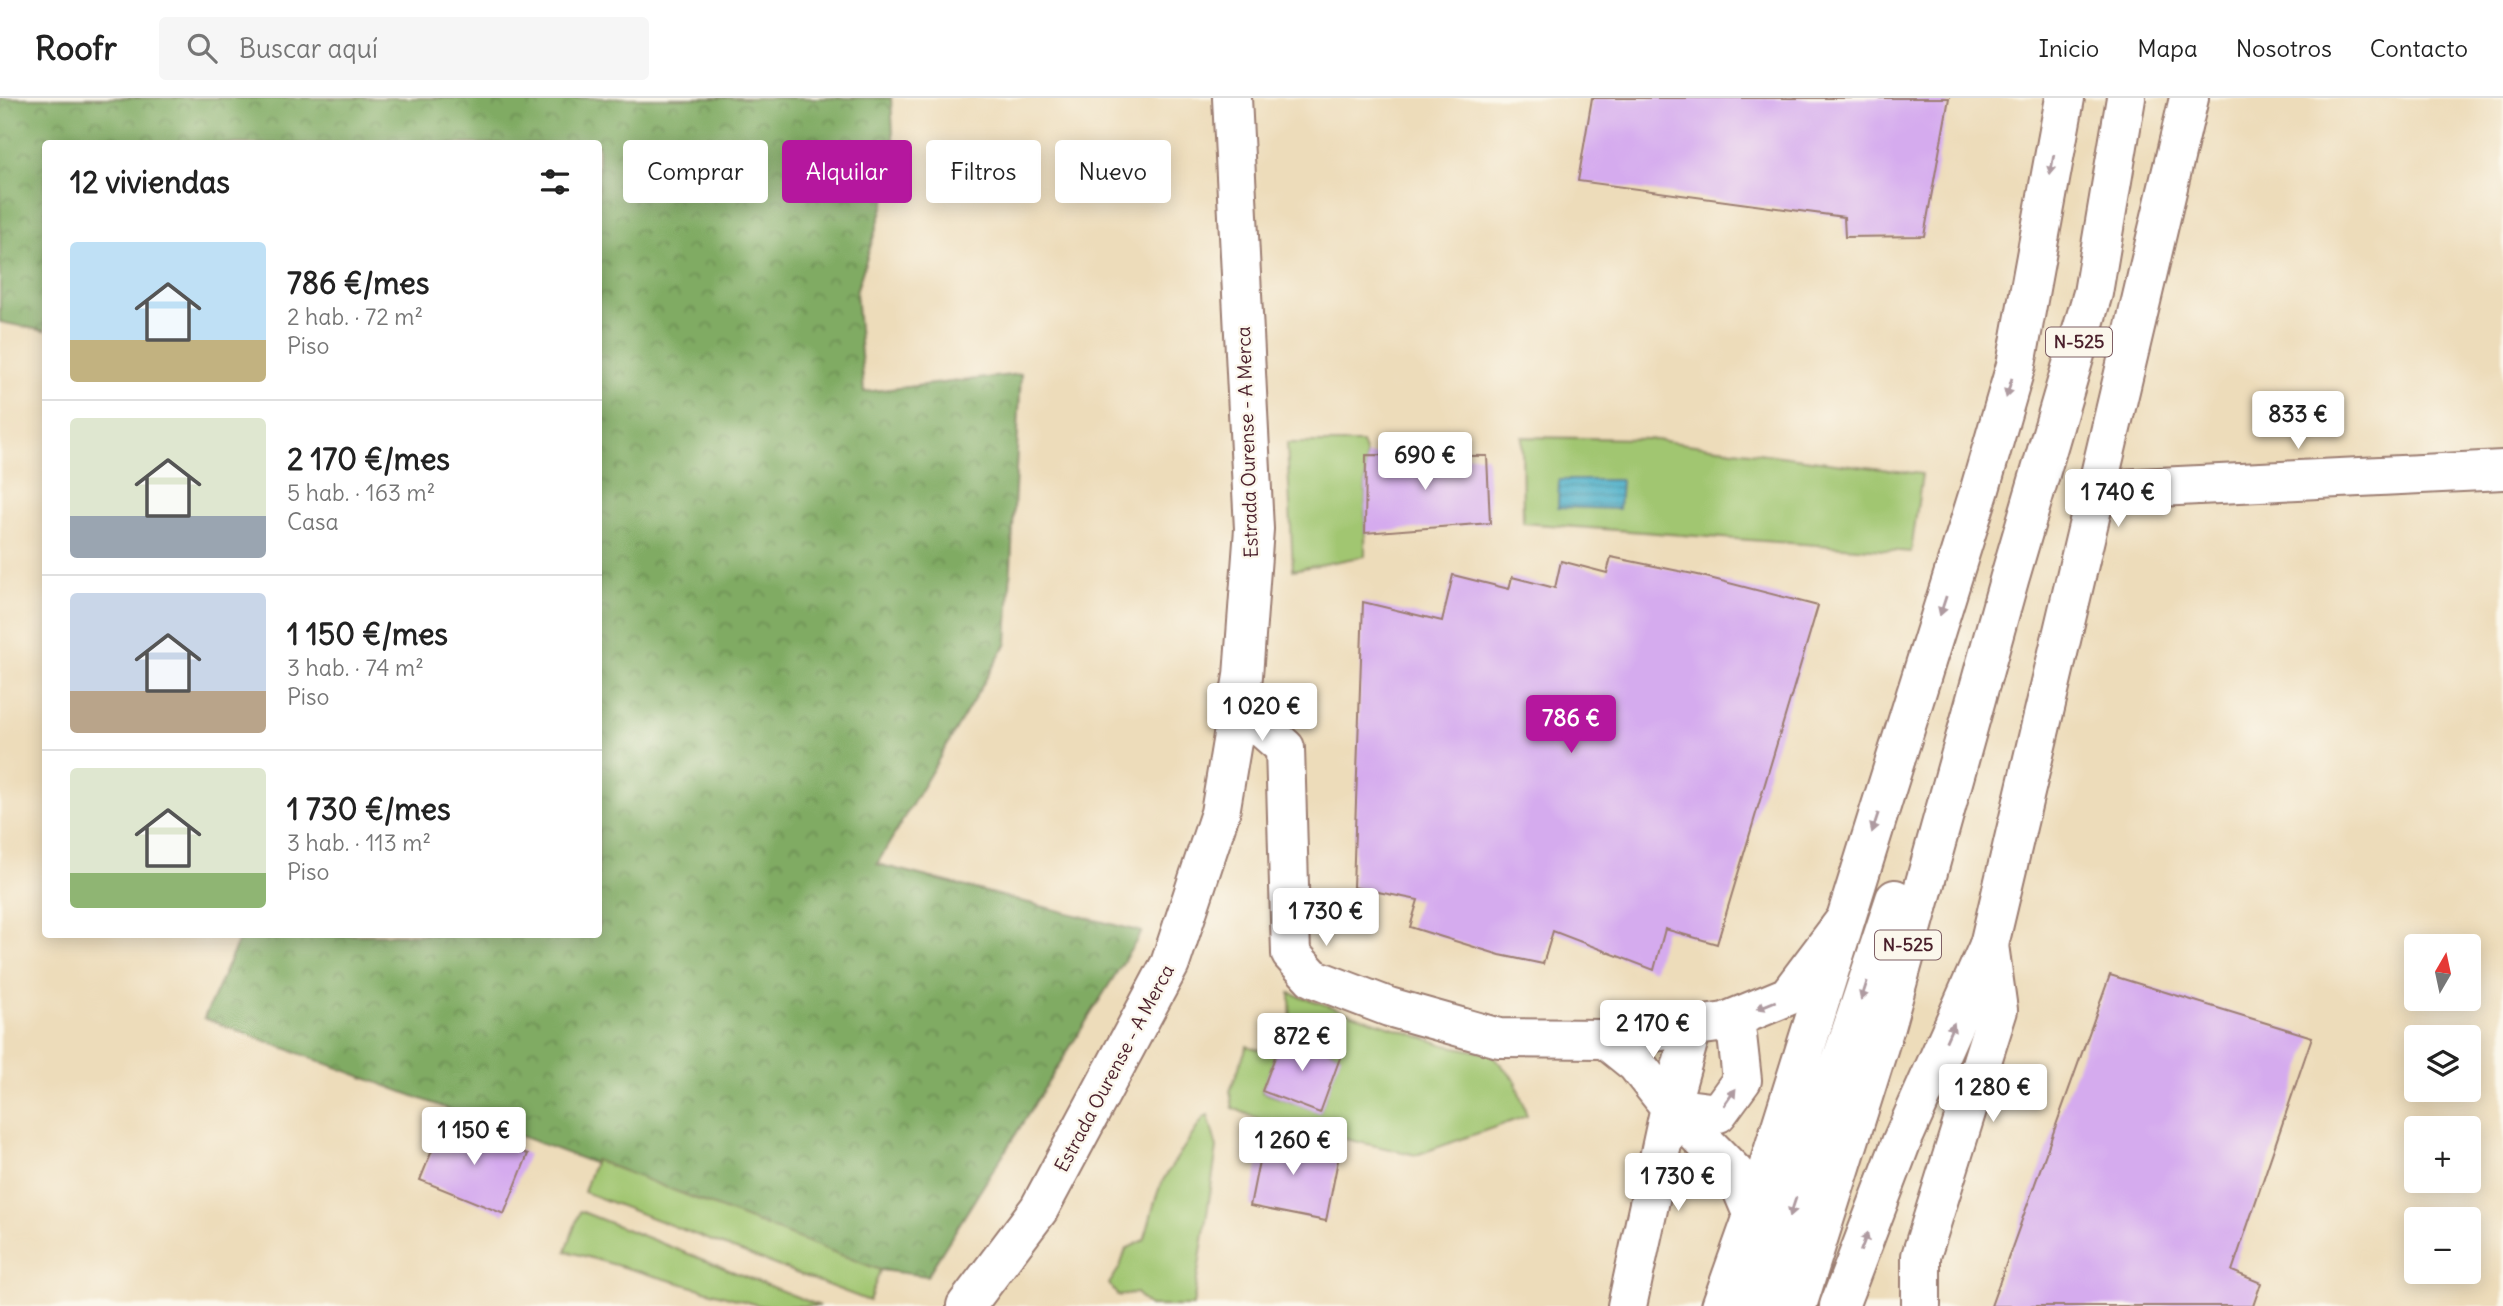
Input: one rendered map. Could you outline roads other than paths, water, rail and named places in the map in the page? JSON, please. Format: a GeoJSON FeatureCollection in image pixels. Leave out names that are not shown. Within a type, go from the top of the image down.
{"type":"FeatureCollection","features":[{"type":"Feature","properties":{"kind":"main road","name":"Estrada Ourense - A Merca"},"geometry":{"type":"LineString","coordinates":[[966,1306],[1039,1209],[1170,964],[1220,813],[1243,676],[1254,529],[1232,98]]}},
{"type":"Feature","properties":{"kind":"main road"},"geometry":{"type":"LineString","coordinates":[[1721,1306],[1754,1216],[2016,365],[2065,98]]}},
{"type":"Feature","properties":{"kind":"main road","name":"N-525"},"geometry":{"type":"LineString","coordinates":[[1797,1306],[1885,1027],[2009,580],[2093,293],[2126,98]]}},
{"type":"Feature","properties":{"kind":"main road"},"geometry":{"type":"LineString","coordinates":[[1839,1306],[1901,1143],[1989,945],[2189,98]]}},
{"type":"Feature","properties":{"kind":"main road"},"geometry":{"type":"LineString","coordinates":[[2096,490],[2503,470]]}},
{"type":"Feature","properties":{"kind":"main road"},"geometry":{"type":"LineString","coordinates":[[1760,1306],[1896,895],[2009,580]]}},
{"type":"Feature","properties":{"kind":"main road"},"geometry":{"type":"LineString","coordinates":[[1238,707],[1285,748],[1291,954],[1313,978],[1390,1007],[1499,1038],[1605,1039],[1709,1025],[1788,996],[1844,921]]}},
{"type":"Feature","properties":{"kind":"main road"},"geometry":{"type":"LineString","coordinates":[[1921,1306],[1921,1256],[1998,1010],[1989,945]]}},
{"type":"Feature","properties":{"kind":"main road"},"geometry":{"type":"LineString","coordinates":[[1670,1107],[1718,1113],[1742,1080],[1737,1035],[1709,1025]]}},
{"type":"Feature","properties":{"kind":"main road"},"geometry":{"type":"LineString","coordinates":[[1627,1306],[1670,1107],[1709,1025]]}},
{"type":"Feature","properties":{"kind":"main road"},"geometry":{"type":"LineString","coordinates":[[1605,1039],[1636,1064],[1670,1107],[1735,1173],[1754,1216]]}},
{"type":"Feature","properties":{"kind":"water"},"geometry":{"type":"Polygon","coordinates":[[[1559,480],[1621,480],[1619,509],[1558,507],[1559,480]]]}}]}
